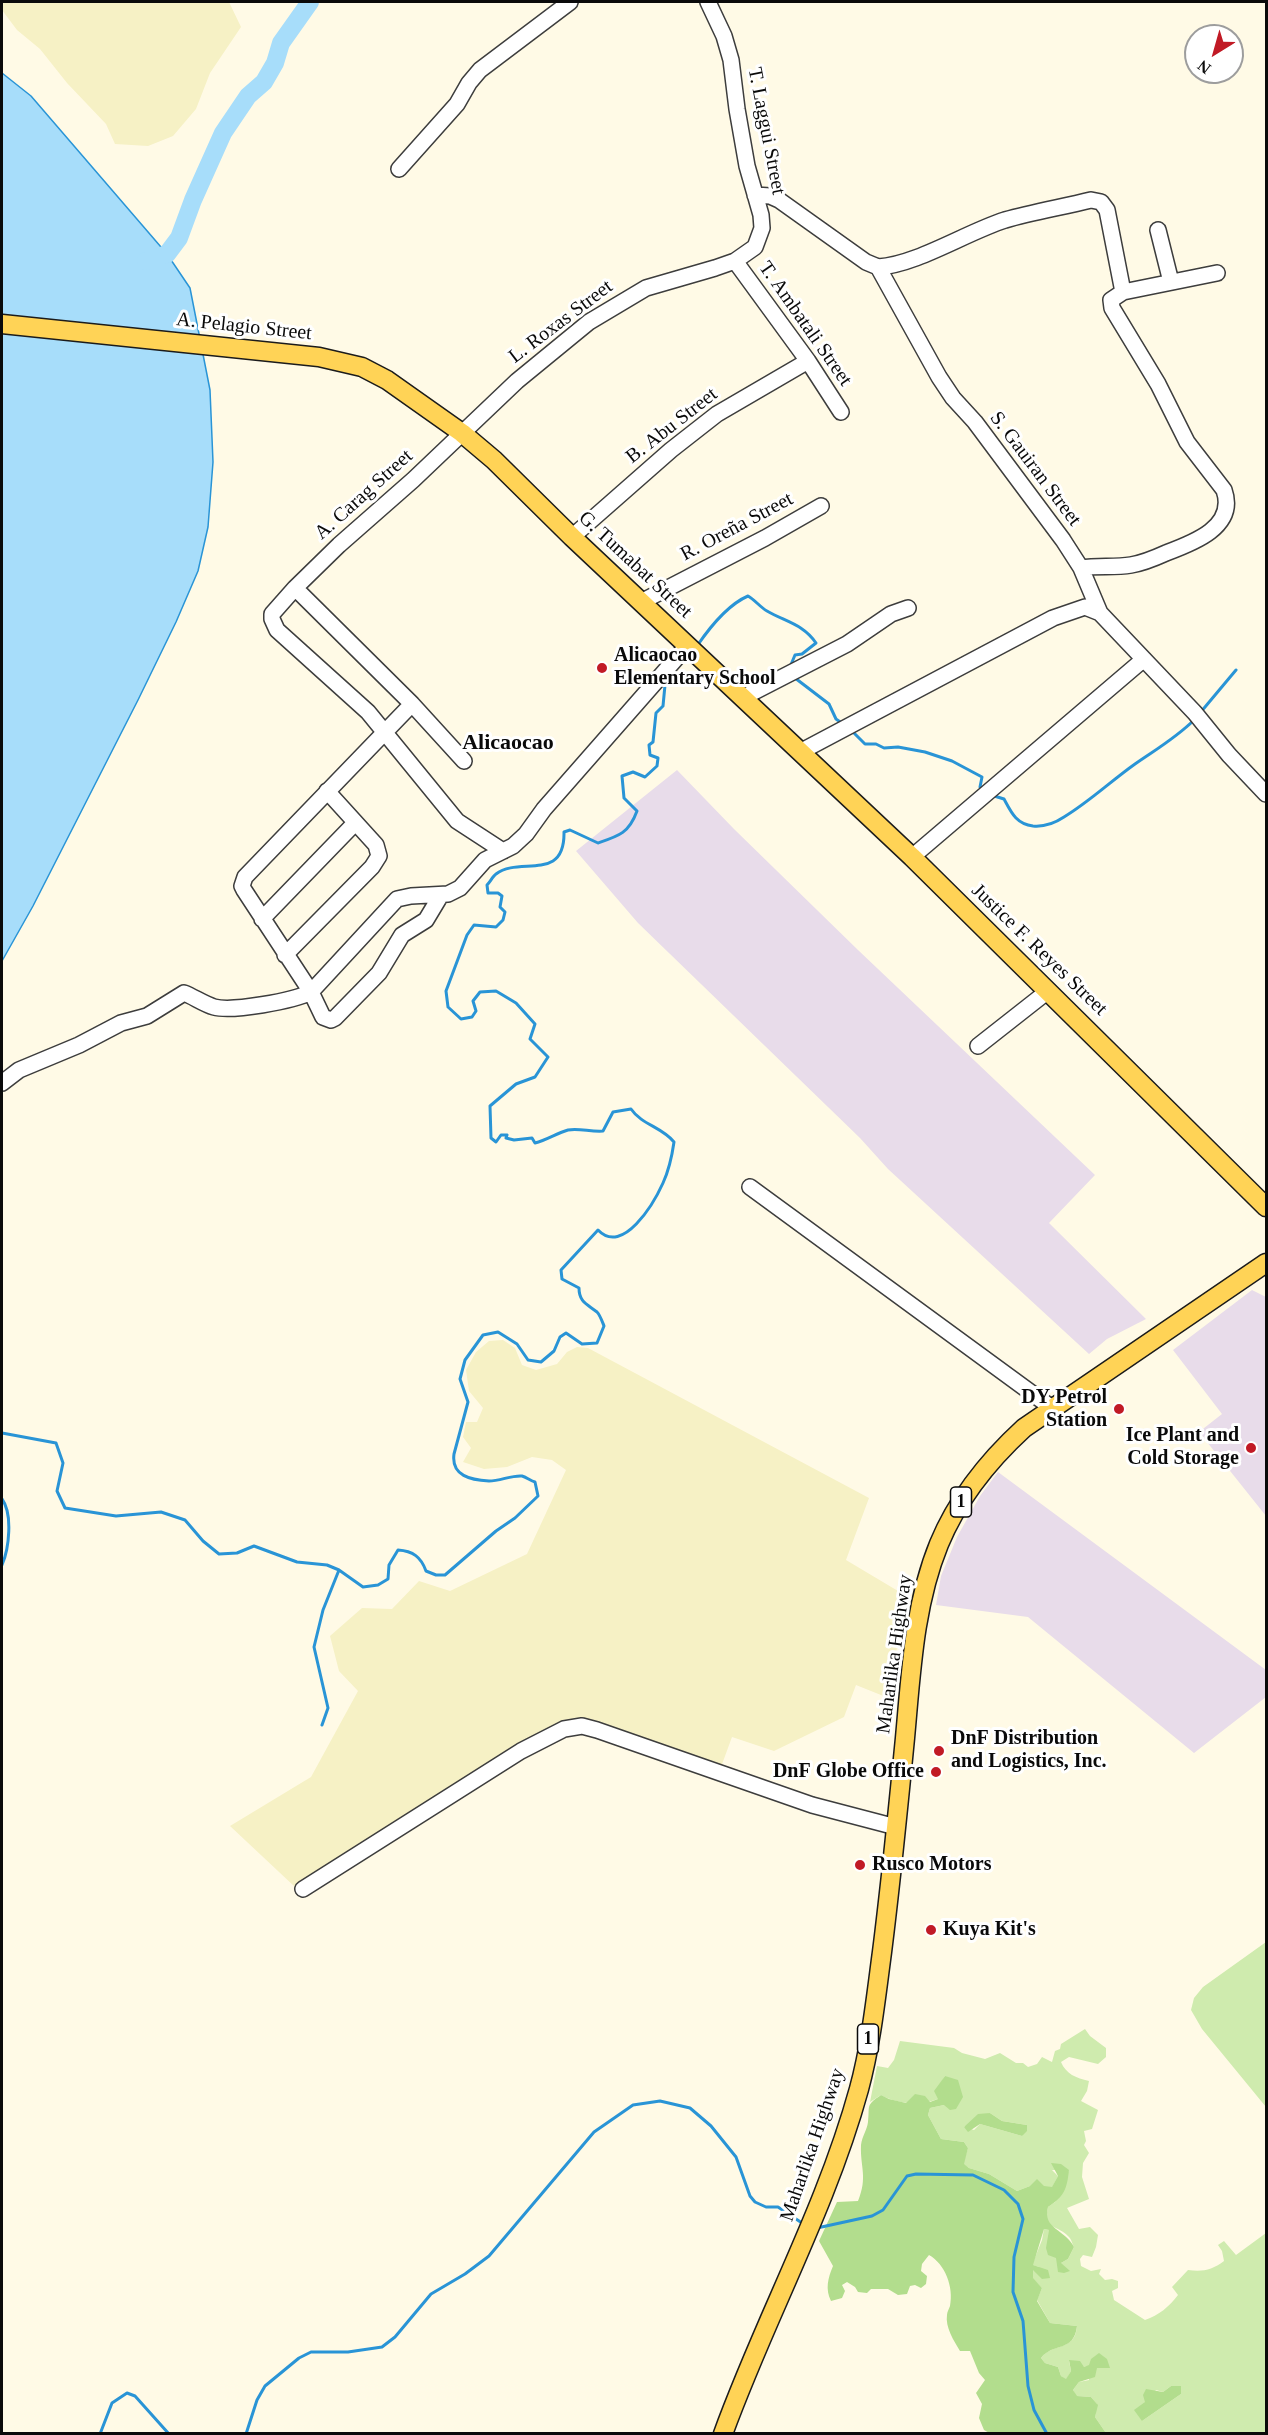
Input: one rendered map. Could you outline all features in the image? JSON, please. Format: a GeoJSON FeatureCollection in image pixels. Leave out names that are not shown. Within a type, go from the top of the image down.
{"type":"FeatureCollection","features":[{"type":"Feature","properties":{"kind":"main road","name":"A. Pelagio Street"},"geometry":{"type":"LineString","coordinates":[[2,324],[319,357],[362,367],[387,380],[462,433]]}},
{"type":"Feature","properties":{"kind":"main road","name":"G. Tumabat Street"},"geometry":{"type":"LineString","coordinates":[[462,433],[494,460],[572,537],[777,730]]}},
{"type":"Feature","properties":{"kind":"main road","name":"Justice F. Reyes Street"},"geometry":{"type":"LineString","coordinates":[[777,730],[912,857],[1266,1207]]}},
{"type":"Feature","properties":{"kind":"main road","name":"Maharlika Highway"},"geometry":{"type":"LineString","coordinates":[[723,2433],[753,2356],[824,2190],[859,2088],[878,1982],[910,1678],[921,1603],[930,1569],[954,1513],[975,1481],[1004,1447],[1052,1408],[1266,1263]]}},
{"type":"Feature","properties":{"kind":"street"},"geometry":{"type":"LineString","coordinates":[[399,169],[457,104],[469,83],[480,70],[570,2]]}},
{"type":"Feature","properties":{"kind":"street","name":"T. Laggui Street"},"geometry":{"type":"LineString","coordinates":[[708,2],[724,36],[731,60],[736,109],[761,215],[762,228],[755,247],[735,261]]}},
{"type":"Feature","properties":{"kind":"street"},"geometry":{"type":"LineString","coordinates":[[755,195],[770,196],[779,200],[866,262],[878,267],[938,249],[1005,220],[1091,200],[1101,202],[1107,210],[1123,292]]}},
{"type":"Feature","properties":{"kind":"street"},"geometry":{"type":"LineString","coordinates":[[1158,230],[1171,282]]}},
{"type":"Feature","properties":{"kind":"street","name":"T. Ambatali Street"},"geometry":{"type":"LineString","coordinates":[[735,261],[808,361],[841,412]]}},
{"type":"Feature","properties":{"kind":"street","name":"L. Roxas Street"},"geometry":{"type":"LineString","coordinates":[[462,433],[517,381],[607,309],[646,288],[735,261]]}},
{"type":"Feature","properties":{"kind":"street","name":"S. Gauiran Street"},"geometry":{"type":"LineString","coordinates":[[878,267],[948,392],[975,422],[1064,540],[1081,568],[1100,613],[1199,717],[1229,755],[1266,794]]}},
{"type":"Feature","properties":{"kind":"street"},"geometry":{"type":"LineString","coordinates":[[1081,568],[1096,565],[1135,564],[1196,542],[1221,521],[1226,505],[1224,490],[1187,442],[1158,384],[1112,308],[1111,300],[1123,292],[1217,273]]}},
{"type":"Feature","properties":{"kind":"street","name":"B. Abu Street"},"geometry":{"type":"LineString","coordinates":[[572,537],[671,450],[717,414],[808,361]]}},
{"type":"Feature","properties":{"kind":"street","name":"A. Carag Street"},"geometry":{"type":"LineString","coordinates":[[462,433],[295,588],[275,609],[272,619],[274,625],[368,712],[457,821],[503,851]]}},
{"type":"Feature","properties":{"kind":"street","name":"R. Oreña Street"},"geometry":{"type":"LineString","coordinates":[[641,602],[765,538],[821,506]]}},
{"type":"Feature","properties":{"kind":"street"},"geometry":{"type":"LineString","coordinates":[[295,588],[412,705],[464,761]]}},
{"type":"Feature","properties":{"kind":"street"},"geometry":{"type":"LineString","coordinates":[[800,753],[1053,618],[1085,607],[1100,613]]}},
{"type":"Feature","properties":{"kind":"street"},"geometry":{"type":"LineString","coordinates":[[742,698],[847,644],[891,614],[908,608]]}},
{"type":"Feature","properties":{"kind":"street"},"geometry":{"type":"LineString","coordinates":[[2,1083],[19,1070],[79,1045],[121,1023],[147,1016],[184,993],[215,1007],[259,1005],[297,999],[311,992],[397,899],[448,894],[460,888],[478,866],[526,834],[544,808],[691,649]]}},
{"type":"Feature","properties":{"kind":"street"},"geometry":{"type":"LineString","coordinates":[[912,857],[1144,659]]}},
{"type":"Feature","properties":{"kind":"street"},"geometry":{"type":"LineString","coordinates":[[412,705],[245,877],[242,886],[327,1020],[335,1018],[379,973],[402,934],[426,920],[441,895]]}},
{"type":"Feature","properties":{"kind":"street"},"geometry":{"type":"LineString","coordinates":[[285,954],[376,862],[379,850],[327,791]]}},
{"type":"Feature","properties":{"kind":"street"},"geometry":{"type":"LineString","coordinates":[[262,919],[355,823]]}},
{"type":"Feature","properties":{"kind":"street"},"geometry":{"type":"LineString","coordinates":[[978,1046],[1048,991]]}},
{"type":"Feature","properties":{"kind":"street"},"geometry":{"type":"LineString","coordinates":[[750,1187],[1052,1408]]}},
{"type":"Feature","properties":{"kind":"street"},"geometry":{"type":"LineString","coordinates":[[303,1889],[521,1751],[564,1729],[573,1727],[597,1730],[812,1805],[896,1827]]}},
{"type":"Feature","properties":{"kind":"shaded area"},"geometry":{"type":"Polygon","coordinates":[[[2,2],[229,2],[241,27],[210,73],[196,109],[173,136],[148,146],[115,144],[106,124],[67,83],[40,49],[17,30],[2,10],[2,2]]]}},
{"type":"Feature","properties":{"kind":"shaded area"},"geometry":{"type":"Polygon","coordinates":[[[677,770],[858,950],[1095,1175],[1049,1223],[1146,1319],[1107,1339],[1089,1354],[888,1169],[860,1138],[638,923],[576,851],[677,770]]]}},
{"type":"Feature","properties":{"kind":"shaded area","name":"Ice Plant and Cold Storage"},"geometry":{"type":"Polygon","coordinates":[[[1252,1290],[1266,1297],[1266,1516],[1199,1432],[1222,1414],[1173,1350],[1252,1290]]]}},
{"type":"Feature","properties":{"kind":"shaded area"},"geometry":{"type":"Polygon","coordinates":[[[503,1340],[515,1348],[522,1365],[536,1370],[557,1364],[567,1352],[577,1347],[588,1348],[869,1498],[846,1560],[903,1594],[891,1699],[856,1685],[844,1717],[774,1751],[732,1737],[721,1767],[589,1724],[545,1732],[295,1887],[230,1826],[311,1777],[358,1691],[339,1671],[330,1636],[362,1608],[392,1609],[419,1581],[450,1591],[527,1554],[566,1470],[552,1460],[532,1457],[507,1467],[484,1469],[463,1462],[471,1448],[463,1437],[466,1422],[477,1422],[483,1408],[469,1391],[466,1370],[476,1352],[489,1341],[503,1340]]]}},
{"type":"Feature","properties":{"kind":"shaded area"},"geometry":{"type":"Polygon","coordinates":[[[998,1472],[1266,1670],[1266,1697],[1194,1753],[1028,1617],[936,1605],[941,1576],[957,1537],[980,1496],[998,1472]]]}},
{"type":"Feature","properties":{"kind":"green space"},"geometry":{"type":"Polygon","coordinates":[[[1266,1942],[1266,2107],[1202,2029],[1191,2010],[1194,1998],[1203,1987],[1266,1942]]]}},
{"type":"Feature","properties":{"kind":"green space"},"geometry":{"type":"Polygon","coordinates":[[[1085,2029],[1090,2036],[1106,2048],[1106,2057],[1098,2064],[1069,2057],[1061,2062],[1072,2075],[1089,2081],[1087,2091],[1081,2101],[1098,2110],[1092,2129],[1084,2131],[1086,2141],[1084,2145],[1089,2153],[1083,2163],[1082,2177],[1089,2199],[1067,2208],[1079,2229],[1090,2227],[1098,2235],[1092,2257],[1083,2255],[1080,2259],[1081,2266],[1091,2271],[1101,2269],[1099,2274],[1105,2280],[1118,2281],[1118,2288],[1112,2291],[1114,2300],[1145,2320],[1150,2318],[1163,2310],[1178,2295],[1172,2287],[1188,2270],[1207,2270],[1224,2261],[1218,2245],[1224,2241],[1236,2255],[1266,2233],[1266,2433],[1106,2433],[1095,2417],[1097,2404],[1091,2397],[1076,2396],[1073,2390],[1079,2382],[1089,2380],[1089,2366],[1084,2367],[1069,2361],[1071,2371],[1066,2380],[1061,2376],[1058,2367],[1045,2363],[1041,2358],[1051,2350],[1072,2340],[1077,2326],[1050,2323],[1037,2300],[1042,2288],[1033,2279],[1033,2270],[1039,2267],[1032,2265],[1044,2229],[1049,2230],[1051,2248],[1061,2263],[1068,2259],[1074,2247],[1071,2239],[1065,2233],[1052,2226],[1047,2220],[1048,2207],[1055,2202],[1069,2170],[1052,2170],[1058,2176],[1052,2188],[1030,2186],[1017,2191],[989,2174],[963,2164],[968,2148],[964,2142],[941,2139],[928,2115],[930,2108],[944,2105],[945,2076],[939,2086],[938,2099],[924,2103],[909,2103],[881,2095],[870,2102],[877,2066],[888,2068],[894,2060],[900,2041],[954,2048],[962,2053],[985,2059],[1000,2053],[1028,2067],[1037,2064],[1042,2057],[1052,2062],[1055,2051],[1060,2049],[1061,2044],[1085,2029]],[[990,2113],[964,2127],[974,2130],[980,2124],[1022,2136],[1027,2125],[1002,2121],[990,2113]],[[1171,2386],[1163,2392],[1156,2390],[1145,2402],[1142,2421],[1181,2394],[1171,2386]]]}},
{"type":"Feature","properties":{"kind":"green space"},"geometry":{"type":"Polygon","coordinates":[[[945,2076],[958,2080],[963,2097],[956,2109],[950,2110],[944,2105],[930,2108],[928,2115],[941,2139],[964,2142],[968,2148],[964,2164],[969,2168],[989,2174],[1017,2191],[1030,2186],[1037,2179],[1044,2186],[1052,2187],[1058,2176],[1051,2163],[1061,2164],[1069,2170],[1064,2191],[1048,2207],[1047,2214],[1051,2225],[1074,2247],[1068,2259],[1061,2263],[1070,2271],[1058,2272],[1056,2258],[1048,2255],[1046,2248],[1049,2230],[1044,2229],[1033,2265],[1048,2270],[1050,2278],[1042,2279],[1033,2270],[1033,2278],[1042,2288],[1037,2301],[1050,2323],[1077,2326],[1072,2340],[1051,2350],[1041,2358],[1045,2363],[1058,2367],[1061,2376],[1066,2379],[1071,2371],[1069,2360],[1080,2361],[1084,2367],[1089,2365],[1091,2359],[1099,2353],[1107,2359],[1110,2368],[1097,2368],[1095,2377],[1079,2382],[1073,2390],[1077,2396],[1091,2397],[1098,2405],[1095,2417],[1106,2433],[991,2434],[984,2430],[979,2418],[982,2404],[976,2393],[985,2380],[979,2373],[970,2351],[960,2351],[950,2334],[947,2314],[951,2291],[944,2270],[929,2255],[922,2264],[921,2271],[927,2276],[926,2284],[921,2288],[915,2285],[910,2286],[907,2294],[898,2295],[888,2289],[871,2289],[867,2293],[858,2292],[847,2282],[842,2285],[845,2291],[842,2298],[831,2301],[828,2284],[833,2266],[819,2241],[837,2202],[858,2201],[861,2193],[863,2179],[861,2145],[870,2104],[881,2095],[906,2103],[915,2094],[925,2096],[930,2102],[938,2099],[934,2091],[945,2076]]]}},
{"type":"Feature","properties":{"kind":"green space"},"geometry":{"type":"Polygon","coordinates":[[[990,2113],[1002,2121],[1027,2125],[1027,2131],[1022,2136],[980,2124],[968,2132],[964,2127],[978,2114],[990,2113]]]}},
{"type":"Feature","properties":{"kind":"green space"},"geometry":{"type":"Polygon","coordinates":[[[1171,2386],[1181,2386],[1181,2394],[1142,2421],[1134,2410],[1145,2402],[1143,2395],[1146,2389],[1163,2392],[1171,2386]]]}},
{"type":"Feature","properties":{"kind":"water"},"geometry":{"type":"Polygon","coordinates":[[[2,73],[31,96],[167,254],[190,288],[210,390],[213,462],[208,527],[198,571],[138,700],[33,906],[2,961],[2,73]]]}},
{"type":"Feature","properties":{"kind":"waterway"},"geometry":{"type":"LineString","coordinates":[[146,261],[167,254],[179,238],[223,133],[248,96],[264,82],[275,63],[281,43],[310,2]]}},
{"type":"Feature","properties":{"kind":"waterway"},"geometry":{"type":"LineString","coordinates":[[697,646],[726,611],[748,596],[767,611],[800,627],[816,643],[802,654],[795,655],[790,667]]}},
{"type":"Feature","properties":{"kind":"waterway"},"geometry":{"type":"LineString","coordinates":[[1200,713],[1236,670]]}},
{"type":"Feature","properties":{"kind":"waterway"},"geometry":{"type":"LineString","coordinates":[[2,1433],[56,1443],[63,1463],[57,1491],[65,1508],[116,1516],[161,1512],[185,1520],[203,1541],[219,1554],[237,1553],[254,1546],[297,1562],[327,1565],[339,1570],[363,1587],[378,1585],[388,1579],[389,1565],[398,1550],[416,1556],[426,1571],[436,1575],[445,1575],[496,1531],[515,1518],[538,1496],[535,1482],[524,1477],[482,1480],[469,1478],[459,1472],[456,1467],[454,1454],[468,1402],[460,1379],[465,1360],[483,1335],[498,1332],[517,1344],[528,1360],[541,1362],[554,1351],[560,1337],[566,1333],[582,1344],[597,1343],[604,1326],[600,1316],[582,1300],[579,1288],[562,1279],[561,1270],[598,1230],[608,1236],[617,1236],[627,1232],[645,1214],[663,1183],[674,1142],[641,1119],[631,1109],[613,1112],[603,1131],[568,1130],[535,1143],[532,1138],[514,1140],[506,1138],[507,1135],[501,1135],[496,1142],[491,1138],[490,1106],[516,1084],[535,1077],[548,1057],[530,1039],[535,1024],[516,1003],[496,991],[480,992],[473,1001],[476,1011],[472,1017],[461,1019],[448,1007],[446,991],[467,935],[474,925],[496,927],[503,920],[505,912],[500,907],[502,896],[498,893],[488,893],[487,885],[495,875],[506,869],[549,863],[557,858],[562,848],[564,832],[570,830],[598,843],[617,836],[627,829],[637,811],[624,798],[622,776],[633,772],[645,777],[657,766],[658,758],[650,755],[649,745],[653,742],[656,713],[663,706],[665,685],[671,675]]}},
{"type":"Feature","properties":{"kind":"waterway"},"geometry":{"type":"LineString","coordinates":[[795,678],[829,704],[836,719],[843,724]]}},
{"type":"Feature","properties":{"kind":"waterway"},"geometry":{"type":"LineString","coordinates":[[991,795],[1004,799],[1015,817],[1022,823],[1037,826],[1053,823],[1082,805],[1194,720]]}},
{"type":"Feature","properties":{"kind":"waterway"},"geometry":{"type":"LineString","coordinates":[[851,730],[865,744],[925,752],[952,761],[982,777],[980,787],[983,789]]}},
{"type":"Feature","properties":{"kind":"waterway"},"geometry":{"type":"LineString","coordinates":[[2,1499],[9,1522],[2,1565]]}},
{"type":"Feature","properties":{"kind":"waterway"},"geometry":{"type":"LineString","coordinates":[[322,1725],[328,1708],[314,1647],[323,1610],[339,1570]]}},
{"type":"Feature","properties":{"kind":"waterway"},"geometry":{"type":"LineString","coordinates":[[246,2434],[257,2400],[265,2386],[299,2358],[311,2352],[348,2352],[382,2347],[395,2337],[431,2294],[465,2274],[489,2256],[594,2132],[633,2105],[660,2101],[690,2108],[711,2126],[736,2157],[750,2196],[755,2202],[766,2207],[778,2207],[805,2225]]}},
{"type":"Feature","properties":{"kind":"waterway"},"geometry":{"type":"LineString","coordinates":[[817,2228],[872,2216],[883,2210],[907,2176],[916,2174],[973,2175],[1004,2190],[1018,2204],[1023,2219],[1014,2257],[1013,2292],[1023,2321],[1028,2386],[1034,2410],[1047,2434]]}},
{"type":"Feature","properties":{"kind":"waterway"},"geometry":{"type":"LineString","coordinates":[[100,2434],[112,2403],[127,2393],[135,2396],[169,2434]]}},
{"type":"Feature","properties":{"kind":"place","name":"Alicaocao Elementary School"},"geometry":{"type":"Point","coordinates":[602,668]}},
{"type":"Feature","properties":{"kind":"place","name":"DY Petrol Station"},"geometry":{"type":"Point","coordinates":[1119,1409]}},
{"type":"Feature","properties":{"kind":"place","name":"Ice Plant and Cold Storage"},"geometry":{"type":"Point","coordinates":[1251,1448]}},
{"type":"Feature","properties":{"kind":"place","name":"DnF Distribution and Logistics, Inc."},"geometry":{"type":"Point","coordinates":[939,1751]}},
{"type":"Feature","properties":{"kind":"place","name":"DnF Globe Office"},"geometry":{"type":"Point","coordinates":[936,1772]}},
{"type":"Feature","properties":{"kind":"place","name":"Rusco Motors"},"geometry":{"type":"Point","coordinates":[860,1865]}},
{"type":"Feature","properties":{"kind":"place","name":"Kuya Kit's"},"geometry":{"type":"Point","coordinates":[931,1930]}},
{"type":"Feature","properties":{"kind":"district","name":"Alicaocao"},"geometry":{"type":"Point","coordinates":[508,743]}}]}
